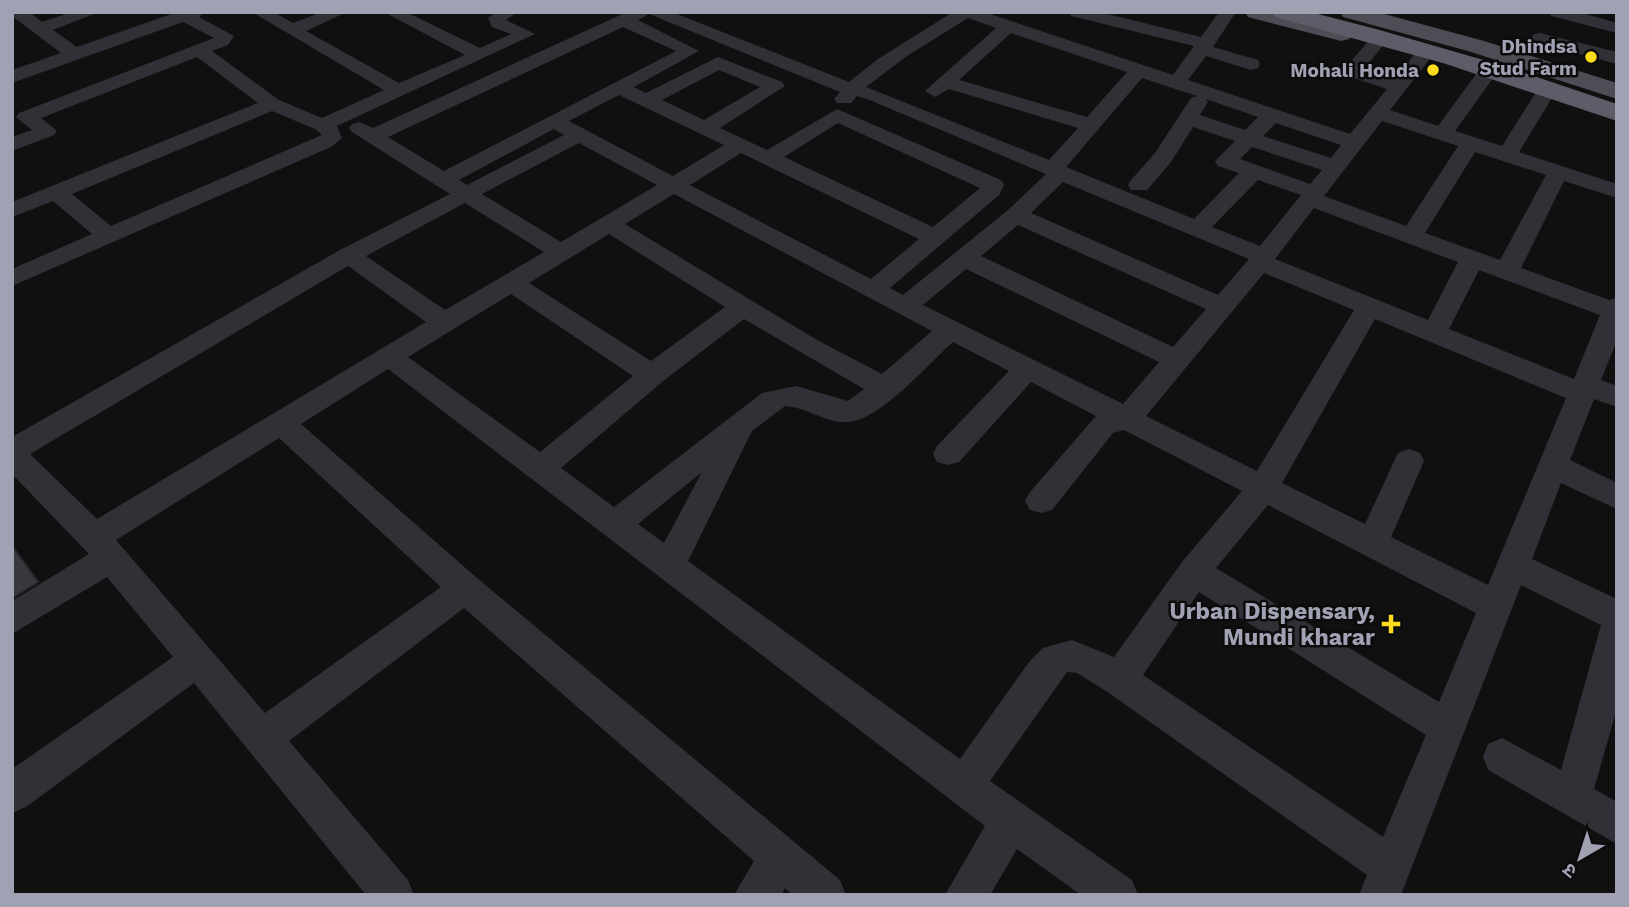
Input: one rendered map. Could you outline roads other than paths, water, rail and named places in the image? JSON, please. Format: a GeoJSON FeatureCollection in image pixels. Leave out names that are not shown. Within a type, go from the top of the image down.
{"type":"FeatureCollection","features":[{"type":"Feature","properties":{"kind":"highway"},"geometry":{"type":"LineString","coordinates":[[1283,12],[1481,66],[1617,113]]}},
{"type":"Feature","properties":{"kind":"highway"},"geometry":{"type":"LineString","coordinates":[[1319,12],[1473,55],[1617,102]]}},
{"type":"Feature","properties":{"kind":"main road"},"geometry":{"type":"LineString","coordinates":[[1256,12],[1486,74],[1617,121]]}},
{"type":"Feature","properties":{"kind":"main road"},"geometry":{"type":"LineString","coordinates":[[1360,13],[1525,60],[1617,92]]}},
{"type":"Feature","properties":{"kind":"street"},"geometry":{"type":"LineString","coordinates":[[18,12],[75,54]]}},
{"type":"Feature","properties":{"kind":"street"},"geometry":{"type":"LineString","coordinates":[[40,28],[90,12]]}},
{"type":"Feature","properties":{"kind":"street"},"geometry":{"type":"LineString","coordinates":[[260,12],[399,91]]}},
{"type":"Feature","properties":{"kind":"street"},"geometry":{"type":"LineString","coordinates":[[291,30],[339,12]]}},
{"type":"Feature","properties":{"kind":"street"},"geometry":{"type":"LineString","coordinates":[[391,12],[480,55]]}},
{"type":"Feature","properties":{"kind":"street"},"geometry":{"type":"LineString","coordinates":[[509,12],[497,18],[498,23],[563,48]]}},
{"type":"Feature","properties":{"kind":"street"},"geometry":{"type":"LineString","coordinates":[[656,12],[912,111],[1198,229],[1369,307],[1584,388],[1617,397]]}},
{"type":"Feature","properties":{"kind":"street"},"geometry":{"type":"LineString","coordinates":[[837,115],[838,107],[851,89],[966,12],[1355,143]]}},
{"type":"Feature","properties":{"kind":"street"},"geometry":{"type":"LineString","coordinates":[[1077,12],[1204,47],[1247,63],[1227,88],[1211,96],[1187,118],[1163,157],[1139,185]]}},
{"type":"Feature","properties":{"kind":"street"},"geometry":{"type":"LineString","coordinates":[[1176,84],[1228,12]]}},
{"type":"Feature","properties":{"kind":"street"},"geometry":{"type":"LineString","coordinates":[[12,77],[190,14],[225,37],[222,41],[199,50],[19,111]]}},
{"type":"Feature","properties":{"kind":"street"},"geometry":{"type":"LineString","coordinates":[[373,136],[633,16],[690,51],[441,181]]}},
{"type":"Feature","properties":{"kind":"street"},"geometry":{"type":"LineString","coordinates":[[1071,48],[1106,20]]}},
{"type":"Feature","properties":{"kind":"street"},"geometry":{"type":"LineString","coordinates":[[1525,60],[1551,21]]}},
{"type":"Feature","properties":{"kind":"street"},"geometry":{"type":"LineString","coordinates":[[1551,21],[1617,28]]}},
{"type":"Feature","properties":{"kind":"street"},"geometry":{"type":"LineString","coordinates":[[1551,21],[1617,40]]}},
{"type":"Feature","properties":{"kind":"street"},"geometry":{"type":"LineString","coordinates":[[1551,21],[1617,58]]}},
{"type":"Feature","properties":{"kind":"street"},"geometry":{"type":"LineString","coordinates":[[912,111],[1009,27]]}},
{"type":"Feature","properties":{"kind":"street"},"geometry":{"type":"LineString","coordinates":[[331,121],[526,34]]}},
{"type":"Feature","properties":{"kind":"street"},"geometry":{"type":"LineString","coordinates":[[1376,43],[1352,71],[1398,86]]}},
{"type":"Feature","properties":{"kind":"street"},"geometry":{"type":"LineString","coordinates":[[199,50],[272,104],[373,136],[441,181],[559,252]]}},
{"type":"Feature","properties":{"kind":"street"},"geometry":{"type":"LineString","coordinates":[[1041,501],[1104,424],[1127,419],[1178,360],[1262,260],[1423,56]]}},
{"type":"Feature","properties":{"kind":"street"},"geometry":{"type":"LineString","coordinates":[[169,83],[218,64]]}},
{"type":"Feature","properties":{"kind":"street"},"geometry":{"type":"LineString","coordinates":[[647,100],[718,64],[775,86],[705,128]]}},
{"type":"Feature","properties":{"kind":"street"},"geometry":{"type":"LineString","coordinates":[[906,306],[1016,215],[1057,171],[1091,125],[1138,71]]}},
{"type":"Feature","properties":{"kind":"street"},"geometry":{"type":"LineString","coordinates":[[1443,134],[1486,74]]}},
{"type":"Feature","properties":{"kind":"street"},"geometry":{"type":"LineString","coordinates":[[946,82],[1091,125]]}},
{"type":"Feature","properties":{"kind":"street"},"geometry":{"type":"LineString","coordinates":[[620,88],[934,237]]}},
{"type":"Feature","properties":{"kind":"street"},"geometry":{"type":"LineString","coordinates":[[1507,155],[1545,93]]}},
{"type":"Feature","properties":{"kind":"street"},"geometry":{"type":"LineString","coordinates":[[12,210],[272,104]]}},
{"type":"Feature","properties":{"kind":"street"},"geometry":{"type":"LineString","coordinates":[[19,111],[47,131]]}},
{"type":"Feature","properties":{"kind":"street"},"geometry":{"type":"LineString","coordinates":[[1378,113],[1617,191]]}},
{"type":"Feature","properties":{"kind":"street"},"geometry":{"type":"LineString","coordinates":[[768,158],[837,115]]}},
{"type":"Feature","properties":{"kind":"street"},"geometry":{"type":"LineString","coordinates":[[837,115],[993,185],[991,190],[873,290]]}},
{"type":"Feature","properties":{"kind":"street"},"geometry":{"type":"LineString","coordinates":[[964,786],[1042,674],[1058,658],[1079,659],[1119,679],[1385,881],[1616,309],[1472,259],[1226,162],[1271,116]]}},
{"type":"Feature","properties":{"kind":"street"},"geometry":{"type":"LineString","coordinates":[[1187,118],[1335,167]]}},
{"type":"Feature","properties":{"kind":"street"},"geometry":{"type":"LineString","coordinates":[[12,278],[324,143],[332,138],[331,121]]}},
{"type":"Feature","properties":{"kind":"street"},"geometry":{"type":"LineString","coordinates":[[554,121],[873,290],[1496,606]]}},
{"type":"Feature","properties":{"kind":"street"},"geometry":{"type":"LineString","coordinates":[[12,145],[71,122]]}},
{"type":"Feature","properties":{"kind":"street"},"geometry":{"type":"LineString","coordinates":[[393,895],[102,547],[12,453],[349,255],[579,135]]}},
{"type":"Feature","properties":{"kind":"street"},"geometry":{"type":"LineString","coordinates":[[1411,236],[1470,143]]}},
{"type":"Feature","properties":{"kind":"street"},"geometry":{"type":"LineString","coordinates":[[12,619],[102,547],[279,421],[740,145]]}},
{"type":"Feature","properties":{"kind":"street"},"geometry":{"type":"LineString","coordinates":[[1198,229],[1254,172]]}},
{"type":"Feature","properties":{"kind":"street"},"geometry":{"type":"LineString","coordinates":[[1507,271],[1558,172]]}},
{"type":"Feature","properties":{"kind":"street"},"geometry":{"type":"LineString","coordinates":[[56,192],[108,236]]}},
{"type":"Feature","properties":{"kind":"street"},"geometry":{"type":"LineString","coordinates":[[1016,215],[1222,306]]}},
{"type":"Feature","properties":{"kind":"street"},"geometry":{"type":"LineString","coordinates":[[607,223],[808,347],[883,387]]}},
{"type":"Feature","properties":{"kind":"street"},"geometry":{"type":"LineString","coordinates":[[349,255],[444,322]]}},
{"type":"Feature","properties":{"kind":"street"},"geometry":{"type":"LineString","coordinates":[[964,258],[1178,360]]}},
{"type":"Feature","properties":{"kind":"street"},"geometry":{"type":"LineString","coordinates":[[1434,333],[1472,259]]}},
{"type":"Feature","properties":{"kind":"street"},"geometry":{"type":"LineString","coordinates":[[511,282],[652,375]]}},
{"type":"Feature","properties":{"kind":"street"},"geometry":{"type":"LineString","coordinates":[[540,469],[652,375],[744,306]]}},
{"type":"Feature","properties":{"kind":"street"},"geometry":{"type":"LineString","coordinates":[[1119,679],[1194,572],[1263,488],[1369,307]]}},
{"type":"Feature","properties":{"kind":"street"},"geometry":{"type":"LineString","coordinates":[[615,524],[743,422],[784,394],[794,394],[840,413],[860,409],[951,329]]}},
{"type":"Feature","properties":{"kind":"street"},"geometry":{"type":"LineString","coordinates":[[389,356],[1011,821],[1117,895]]}},
{"type":"Feature","properties":{"kind":"street"},"geometry":{"type":"LineString","coordinates":[[948,454],[1028,368]]}},
{"type":"Feature","properties":{"kind":"street"},"geometry":{"type":"LineString","coordinates":[[279,421],[465,588],[825,895]]}},
{"type":"Feature","properties":{"kind":"street"},"geometry":{"type":"LineString","coordinates":[[670,565],[743,422]]}},
{"type":"Feature","properties":{"kind":"street"},"geometry":{"type":"LineString","coordinates":[[1372,543],[1409,461]]}},
{"type":"Feature","properties":{"kind":"street"},"geometry":{"type":"LineString","coordinates":[[1553,465],[1617,496]]}},
{"type":"Feature","properties":{"kind":"street"},"geometry":{"type":"LineString","coordinates":[[1512,565],[1617,616]]}},
{"type":"Feature","properties":{"kind":"street"},"geometry":{"type":"LineString","coordinates":[[1194,572],[1447,727]]}},
{"type":"Feature","properties":{"kind":"street"},"geometry":{"type":"LineString","coordinates":[[261,739],[465,588]]}},
{"type":"Feature","properties":{"kind":"street"},"geometry":{"type":"LineString","coordinates":[[1572,798],[1595,722],[1617,629]]}},
{"type":"Feature","properties":{"kind":"street"},"geometry":{"type":"LineString","coordinates":[[12,793],[196,661]]}},
{"type":"Feature","properties":{"kind":"street"},"geometry":{"type":"LineString","coordinates":[[1502,757],[1617,824]]}},
{"type":"Feature","properties":{"kind":"street"},"geometry":{"type":"LineString","coordinates":[[968,894],[1011,821]]}},
{"type":"Feature","properties":{"kind":"street"},"geometry":{"type":"LineString","coordinates":[[754,895],[781,859]]}},
{"type":"Feature","properties":{"kind":"place","name":"Dhindsa Stud Farm"},"geometry":{"type":"Point","coordinates":[1591,57]}},
{"type":"Feature","properties":{"kind":"place","name":"Mohali Honda"},"geometry":{"type":"Point","coordinates":[1433,70]}},
{"type":"Feature","properties":{"kind":"place","name":"Urban Dispensary, Mundi kharar"},"geometry":{"type":"Point","coordinates":[1391,624]}}]}
